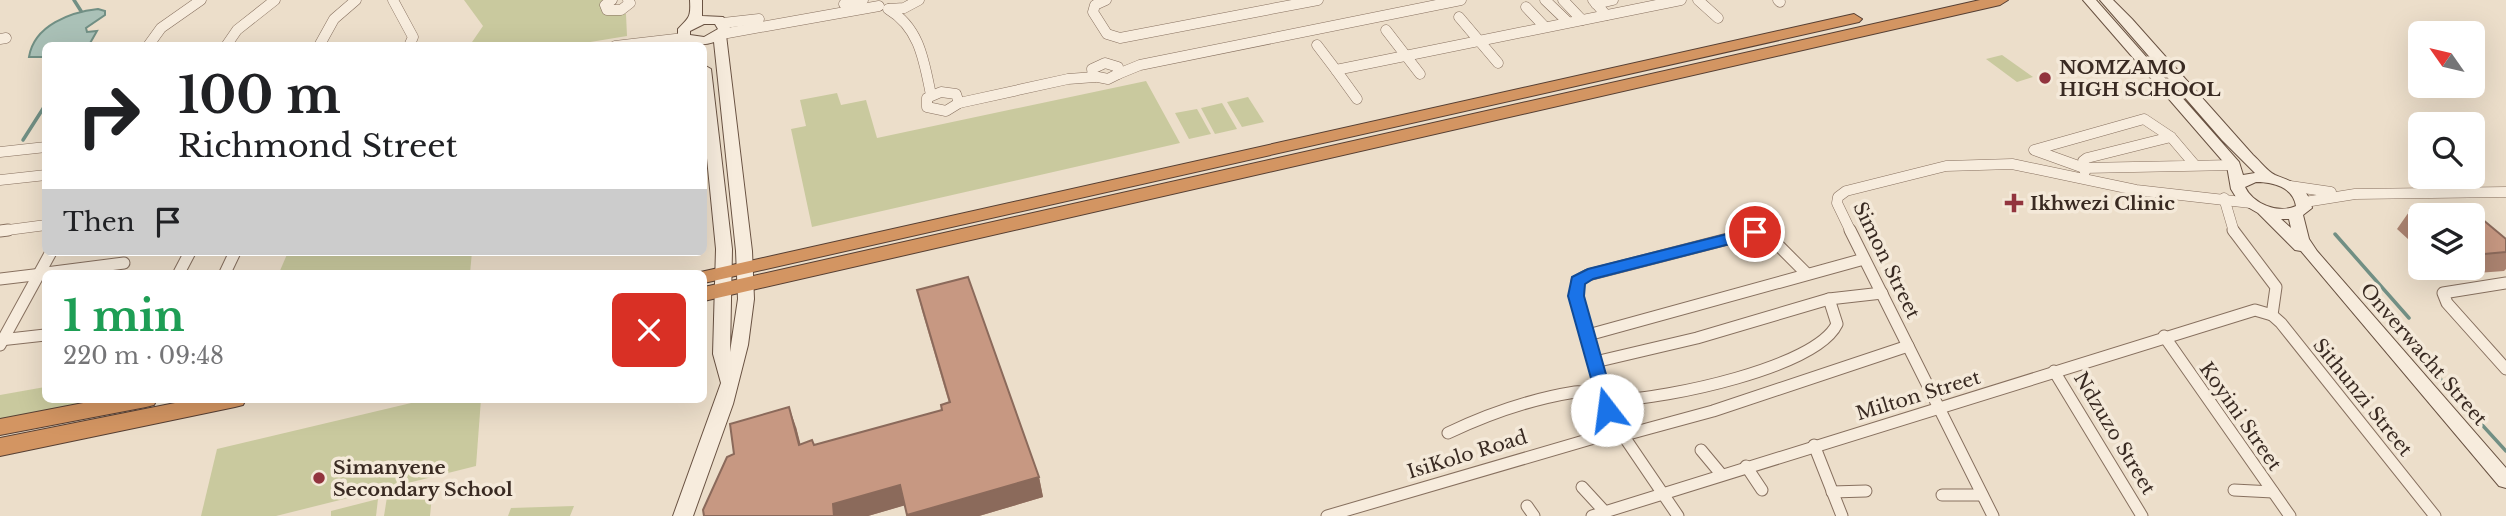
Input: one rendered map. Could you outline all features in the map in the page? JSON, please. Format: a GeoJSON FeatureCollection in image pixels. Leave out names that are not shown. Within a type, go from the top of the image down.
{"type":"FeatureCollection","features":[{"type":"Feature","properties":{"kind":"highway"},"geometry":{"type":"LineString","coordinates":[[745,276],[1941,0]]}},
{"type":"Feature","properties":{"kind":"highway"},"geometry":{"type":"LineString","coordinates":[[707,277],[724,280],[745,276],[2000,0]]}},
{"type":"Feature","properties":{"kind":"highway"},"geometry":{"type":"LineString","coordinates":[[707,292],[724,280]]}},
{"type":"Feature","properties":{"kind":"highway"},"geometry":{"type":"LineString","coordinates":[[0,427],[125,403]]}},
{"type":"Feature","properties":{"kind":"highway"},"geometry":{"type":"LineString","coordinates":[[0,447],[215,403]]}},
{"type":"Feature","properties":{"kind":"street"},"geometry":{"type":"LineString","coordinates":[[151,42],[161,29],[201,0]]}},
{"type":"Feature","properties":{"kind":"street"},"geometry":{"type":"LineString","coordinates":[[229,42],[237,30],[275,0]]}},
{"type":"Feature","properties":{"kind":"street"},"geometry":{"type":"LineString","coordinates":[[321,42],[334,19],[356,0]]}},
{"type":"Feature","properties":{"kind":"street"},"geometry":{"type":"LineString","coordinates":[[393,0],[413,37],[411,42]]}},
{"type":"Feature","properties":{"kind":"street"},"geometry":{"type":"LineString","coordinates":[[612,0],[605,5],[607,10],[625,8],[630,3],[628,0]]}},
{"type":"Feature","properties":{"kind":"street"},"geometry":{"type":"LineString","coordinates":[[689,35],[697,14],[696,0]]}},
{"type":"Feature","properties":{"kind":"street"},"geometry":{"type":"LineString","coordinates":[[683,516],[715,431],[740,345],[745,276],[720,28],[711,17],[706,0]]}},
{"type":"Feature","properties":{"kind":"street"},"geometry":{"type":"LineString","coordinates":[[640,42],[689,35],[863,0]]}},
{"type":"Feature","properties":{"kind":"street"},"geometry":{"type":"LineString","coordinates":[[1106,0],[1099,0],[1093,12],[1107,34],[1120,38],[1318,0]]}},
{"type":"Feature","properties":{"kind":"street"},"geometry":{"type":"LineString","coordinates":[[1093,74],[1102,63],[1117,69],[1140,65],[1461,0]]}},
{"type":"Feature","properties":{"kind":"street"},"geometry":{"type":"LineString","coordinates":[[1545,0],[1568,22]]}},
{"type":"Feature","properties":{"kind":"street"},"geometry":{"type":"LineString","coordinates":[[1563,0],[1582,20]]}},
{"type":"Feature","properties":{"kind":"street"},"geometry":{"type":"LineString","coordinates":[[1594,2],[1613,0]]}},
{"type":"Feature","properties":{"kind":"street"},"geometry":{"type":"LineString","coordinates":[[1336,70],[1681,0]]}},
{"type":"Feature","properties":{"kind":"street"},"geometry":{"type":"LineString","coordinates":[[1698,0],[1718,18]]}},
{"type":"Feature","properties":{"kind":"street"},"geometry":{"type":"LineString","coordinates":[[2089,0],[2234,165],[2238,186],[2253,177],[2270,178],[2290,186],[2355,194],[2506,192]]}},
{"type":"Feature","properties":{"kind":"street"},"geometry":{"type":"LineString","coordinates":[[2106,0],[2150,46],[2244,155],[2270,178]]}},
{"type":"Feature","properties":{"kind":"street"},"geometry":{"type":"LineString","coordinates":[[689,35],[706,41],[720,28],[916,2],[911,24],[929,76],[931,95],[925,104],[935,111],[946,111],[954,96]]}},
{"type":"Feature","properties":{"kind":"street"},"geometry":{"type":"LineString","coordinates":[[1594,2],[1606,15]]}},
{"type":"Feature","properties":{"kind":"street"},"geometry":{"type":"LineString","coordinates":[[881,5],[911,24]]}},
{"type":"Feature","properties":{"kind":"street"},"geometry":{"type":"LineString","coordinates":[[1526,7],[1544,26]]}},
{"type":"Feature","properties":{"kind":"street"},"geometry":{"type":"LineString","coordinates":[[1459,17],[1499,63]]}},
{"type":"Feature","properties":{"kind":"street"},"geometry":{"type":"LineString","coordinates":[[1386,30],[1420,74]]}},
{"type":"Feature","properties":{"kind":"street"},"geometry":{"type":"LineString","coordinates":[[1317,45],[1357,99]]}},
{"type":"Feature","properties":{"kind":"street"},"geometry":{"type":"LineString","coordinates":[[931,95],[989,95],[1093,74],[1108,79],[1117,69]]}},
{"type":"Feature","properties":{"kind":"street"},"geometry":{"type":"LineString","coordinates":[[929,76],[954,96]]}},
{"type":"Feature","properties":{"kind":"street"},"geometry":{"type":"LineString","coordinates":[[707,101],[724,280],[721,354],[729,382]]}},
{"type":"Feature","properties":{"kind":"street"},"geometry":{"type":"LineString","coordinates":[[2194,164],[2171,137],[2144,119],[2034,149],[2039,154],[2085,173],[2194,164],[2234,165]]}},
{"type":"Feature","properties":{"kind":"street"},"geometry":{"type":"LineString","coordinates":[[2085,173],[2084,162],[2087,158],[2171,137]]}},
{"type":"Feature","properties":{"kind":"street"},"geometry":{"type":"LineString","coordinates":[[0,152],[42,147]]}},
{"type":"Feature","properties":{"kind":"street","name":"Simon Street"},"geometry":{"type":"LineString","coordinates":[[1993,516],[1864,259],[1837,203],[1838,197],[1846,191],[1956,164],[2029,166],[2085,173],[2159,193],[2224,198],[2257,206]]}},
{"type":"Feature","properties":{"kind":"street"},"geometry":{"type":"LineString","coordinates":[[0,180],[42,175]]}},
{"type":"Feature","properties":{"kind":"street","name":"Simon Street"},"geometry":{"type":"LineString","coordinates":[[2195,195],[2238,186]]}},
{"type":"Feature","properties":{"kind":"street","name":"Onverwacht Street"},"geometry":{"type":"LineString","coordinates":[[2238,186],[2311,255],[2506,481]]}},
{"type":"Feature","properties":{"kind":"street"},"geometry":{"type":"LineString","coordinates":[[2290,186],[2300,207]]}},
{"type":"Feature","properties":{"kind":"street"},"geometry":{"type":"LineString","coordinates":[[2257,206],[2300,207],[2355,194]]}},
{"type":"Feature","properties":{"kind":"street"},"geometry":{"type":"LineString","coordinates":[[2224,198],[2225,218],[2231,230],[2261,263],[2276,287],[2272,315]]}},
{"type":"Feature","properties":{"kind":"street","name":"Onverwacht Street"},"geometry":{"type":"LineString","coordinates":[[2300,207],[2301,239],[2311,255]]}},
{"type":"Feature","properties":{"kind":"street"},"geometry":{"type":"LineString","coordinates":[[0,231],[42,226]]}},
{"type":"Feature","properties":{"kind":"street"},"geometry":{"type":"LineString","coordinates":[[1678,516],[1620,434],[1605,400],[1576,286],[1582,277],[1588,275],[1755,232],[1771,238],[1807,274]]}},
{"type":"Feature","properties":{"kind":"street"},"geometry":{"type":"LineString","coordinates":[[1588,335],[1864,259]]}},
{"type":"Feature","properties":{"kind":"street"},"geometry":{"type":"LineString","coordinates":[[67,270],[124,263]]}},
{"type":"Feature","properties":{"kind":"street"},"geometry":{"type":"LineString","coordinates":[[0,279],[42,273]]}},
{"type":"Feature","properties":{"kind":"street"},"geometry":{"type":"LineString","coordinates":[[1,342],[42,275]]}},
{"type":"Feature","properties":{"kind":"street"},"geometry":{"type":"LineString","coordinates":[[2504,365],[2447,303],[2443,293],[2453,289],[2506,283]]}},
{"type":"Feature","properties":{"kind":"street"},"geometry":{"type":"LineString","coordinates":[[1595,362],[1697,338],[1829,299],[1882,293]]}},
{"type":"Feature","properties":{"kind":"street"},"geometry":{"type":"LineString","coordinates":[[1448,433],[1504,409],[1577,391],[1590,391],[1605,400],[1657,394],[1751,373],[1798,357],[1814,349],[1835,330],[1836,317],[1829,299]]}},
{"type":"Feature","properties":{"kind":"street","name":"Milton Street"},"geometry":{"type":"LineString","coordinates":[[1598,514],[2255,310],[2272,315]]}},
{"type":"Feature","properties":{"kind":"street","name":"Sithunzi Street"},"geometry":{"type":"LineString","coordinates":[[2272,315],[2435,516]]}},
{"type":"Feature","properties":{"kind":"street"},"geometry":{"type":"LineString","coordinates":[[1,342],[42,335]]}},
{"type":"Feature","properties":{"kind":"street","name":"Koyini Street"},"geometry":{"type":"LineString","coordinates":[[2164,337],[2290,516]]}},
{"type":"Feature","properties":{"kind":"street","name":"IsiKolo Road"},"geometry":{"type":"LineString","coordinates":[[1327,516],[1620,434],[1713,411],[1908,346]]}},
{"type":"Feature","properties":{"kind":"street","name":"Ndzuzo Street"},"geometry":{"type":"LineString","coordinates":[[2054,371],[2142,516]]}},
{"type":"Feature","properties":{"kind":"street"},"geometry":{"type":"LineString","coordinates":[[1814,445],[1842,516]]}},
{"type":"Feature","properties":{"kind":"street"},"geometry":{"type":"LineString","coordinates":[[1701,450],[1721,474]]}},
{"type":"Feature","properties":{"kind":"street"},"geometry":{"type":"LineString","coordinates":[[1746,466],[1762,490]]}},
{"type":"Feature","properties":{"kind":"street"},"geometry":{"type":"LineString","coordinates":[[1582,487],[1598,514]]}},
{"type":"Feature","properties":{"kind":"street"},"geometry":{"type":"LineString","coordinates":[[2234,490],[2273,492]]}},
{"type":"Feature","properties":{"kind":"street"},"geometry":{"type":"LineString","coordinates":[[1832,492],[1866,491]]}},
{"type":"Feature","properties":{"kind":"street"},"geometry":{"type":"LineString","coordinates":[[1942,495],[1982,495]]}},
{"type":"Feature","properties":{"kind":"green space"},"geometry":{"type":"Polygon","coordinates":[[[464,0],[607,0],[603,4],[626,14],[627,36],[590,42],[472,42],[483,26],[464,0]]]}},
{"type":"Feature","properties":{"kind":"green space"},"geometry":{"type":"Polygon","coordinates":[[[2002,55],[2033,77],[2017,82],[1986,59],[2002,55]]]}},
{"type":"Feature","properties":{"kind":"green space"},"geometry":{"type":"Polygon","coordinates":[[[1146,81],[1180,143],[812,227],[791,129],[806,126],[800,100],[837,93],[841,105],[866,100],[877,138],[1146,81]]]}},
{"type":"Feature","properties":{"kind":"green space"},"geometry":{"type":"Polygon","coordinates":[[[1248,97],[1264,122],[1242,127],[1227,102],[1248,97]]]}},
{"type":"Feature","properties":{"kind":"green space"},"geometry":{"type":"Polygon","coordinates":[[[1222,103],[1237,129],[1215,134],[1201,108],[1222,103]]]}},
{"type":"Feature","properties":{"kind":"green space"},"geometry":{"type":"Polygon","coordinates":[[[1197,109],[1211,134],[1189,139],[1175,113],[1197,109]]]}},
{"type":"Feature","properties":{"kind":"green space"},"geometry":{"type":"Polygon","coordinates":[[[286,256],[472,256],[470,270],[280,270],[286,256]]]}},
{"type":"Feature","properties":{"kind":"green space"},"geometry":{"type":"Polygon","coordinates":[[[42,388],[42,403],[87,403],[0,420],[0,395],[42,388]]]}},
{"type":"Feature","properties":{"kind":"green space"},"geometry":{"type":"Polygon","coordinates":[[[411,403],[481,403],[476,466],[276,516],[201,516],[217,449],[411,403]]]}},
{"type":"Feature","properties":{"kind":"green space"},"geometry":{"type":"Polygon","coordinates":[[[433,485],[430,516],[384,516],[387,497],[433,485]]]}},
{"type":"Feature","properties":{"kind":"green space"},"geometry":{"type":"Polygon","coordinates":[[[378,499],[376,516],[331,516],[331,511],[378,499]]]}},
{"type":"Feature","properties":{"kind":"green space"},"geometry":{"type":"Polygon","coordinates":[[[574,506],[570,516],[508,516],[511,508],[574,506]]]}},
{"type":"Feature","properties":{"kind":"shaded area"},"geometry":{"type":"Polygon","coordinates":[[[98,9],[105,11],[105,15],[86,28],[87,32],[97,31],[91,42],[42,42],[42,57],[29,57],[38,36],[55,22],[77,13],[98,9]]]}},
{"type":"Feature","properties":{"kind":"building"},"geometry":{"type":"Polygon","coordinates":[[[2485,222],[2506,239],[2506,252],[2485,254],[2485,222]]]}},
{"type":"Feature","properties":{"kind":"building"},"geometry":{"type":"Polygon","coordinates":[[[968,277],[1039,477],[907,515],[900,485],[833,504],[834,516],[704,516],[703,510],[727,457],[734,454],[730,424],[789,407],[799,445],[812,440],[814,445],[942,410],[941,405],[950,402],[917,290],[968,277]]]}},
{"type":"Feature","properties":{"kind":"waterway"},"geometry":{"type":"LineString","coordinates":[[74,0],[81,11]]}},
{"type":"Feature","properties":{"kind":"waterway"},"geometry":{"type":"LineString","coordinates":[[23,140],[42,110]]}},
{"type":"Feature","properties":{"kind":"waterway"},"geometry":{"type":"LineString","coordinates":[[2335,234],[2409,318]]}},
{"type":"Feature","properties":{"kind":"waterway"},"geometry":{"type":"LineString","coordinates":[[2413,349],[2506,451]]}},
{"type":"Feature","properties":{"kind":"place","name":"NOMZAMO HIGH SCHOOL"},"geometry":{"type":"Point","coordinates":[2045,78]}},
{"type":"Feature","properties":{"kind":"place","name":"Ikhwezi Clinic"},"geometry":{"type":"Point","coordinates":[2014,203]}},
{"type":"Feature","properties":{"kind":"place","name":"Simanyene Secondary School"},"geometry":{"type":"Point","coordinates":[319,478]}},
{"type":"Feature","properties":{"kind":"route"},"geometry":{"type":"LineString","coordinates":[[1607,410],[1576,296],[1577,281],[1588,275],[1755,232]]}}]}
